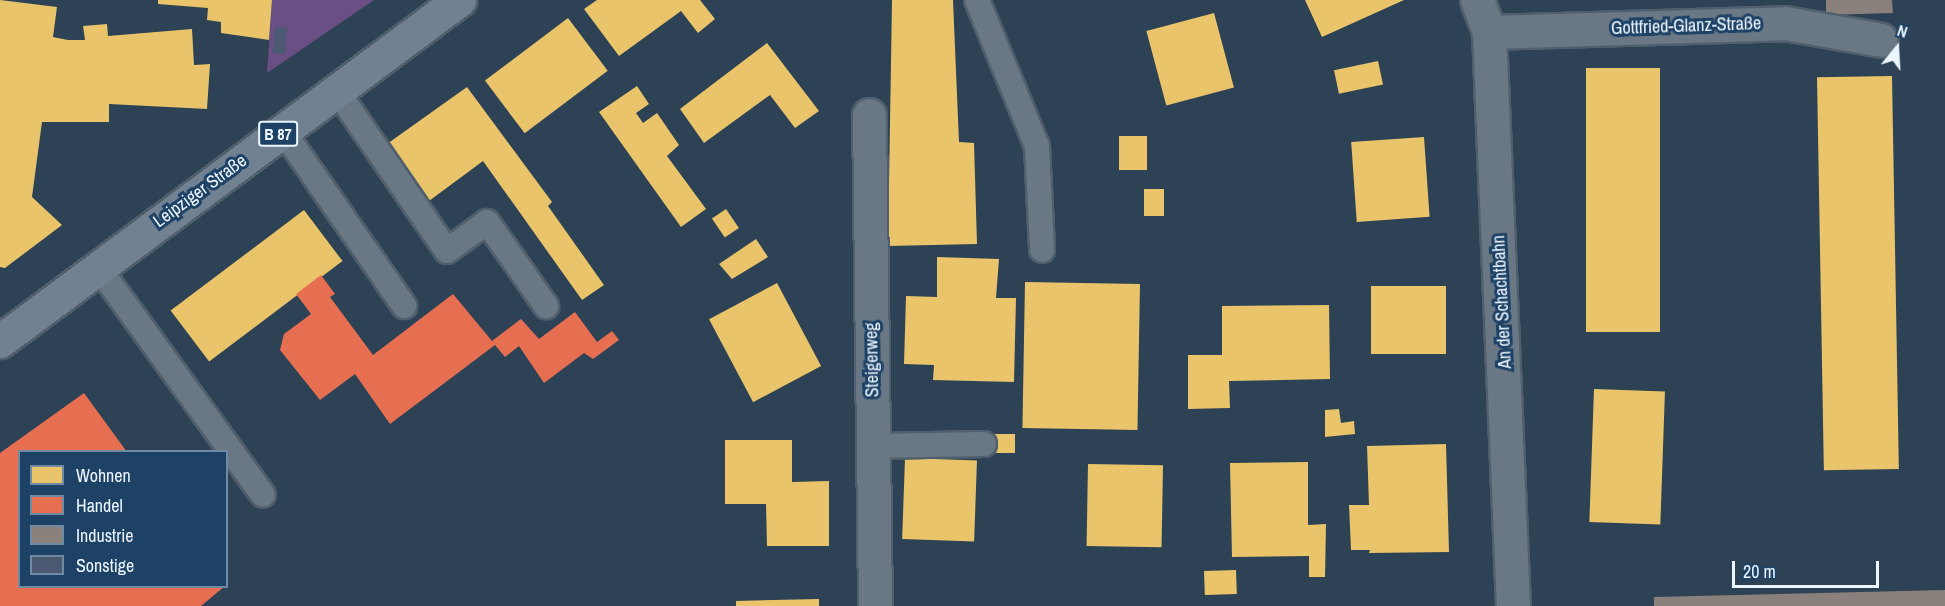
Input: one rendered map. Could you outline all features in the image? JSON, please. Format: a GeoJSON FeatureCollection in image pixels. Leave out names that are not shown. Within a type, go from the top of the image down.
{"type":"FeatureCollection","features":[{"type":"Feature","properties":{"kind":"main road","name":"Leipziger Straße"},"geometry":{"type":"LineString","coordinates":[[0,341],[459,0]]}},
{"type":"Feature","properties":{"kind":"street","name":"An der Schachtbahn"},"geometry":{"type":"LineString","coordinates":[[1477,0],[1489,32],[1513,606]]}},
{"type":"Feature","properties":{"kind":"street","name":"Gottfried-Glanz-Straße"},"geometry":{"type":"LineString","coordinates":[[1489,32],[1785,24],[1881,40]]}},
{"type":"Feature","properties":{"kind":"street","name":"Steigerweg"},"geometry":{"type":"LineString","coordinates":[[869,115],[875,606]]}},
{"type":"Feature","properties":{"kind":"lane"},"geometry":{"type":"LineString","coordinates":[[977,0],[1037,146],[1042,250]]}},
{"type":"Feature","properties":{"kind":"lane"},"geometry":{"type":"LineString","coordinates":[[337,91],[447,251],[487,222],[546,306]]}},
{"type":"Feature","properties":{"kind":"lane"},"geometry":{"type":"LineString","coordinates":[[283,130],[404,306]]}},
{"type":"Feature","properties":{"kind":"lane"},"geometry":{"type":"LineString","coordinates":[[98,267],[263,495]]}},
{"type":"Feature","properties":{"kind":"lane"},"geometry":{"type":"LineString","coordinates":[[873,446],[984,444]]}},
{"type":"Feature","properties":{"kind":"shaded area"},"geometry":{"type":"Polygon","coordinates":[[[272,0],[374,0],[267,73],[272,0]]]}},
{"type":"Feature","properties":{"kind":"building: Wohnen"},"geometry":{"type":"Polygon","coordinates":[[[0,0],[57,7],[53,37],[68,40],[85,40],[83,26],[107,24],[108,36],[192,29],[194,65],[210,64],[207,109],[109,104],[109,122],[42,122],[32,197],[62,225],[5,268],[0,267],[0,0]]]}},
{"type":"Feature","properties":{"kind":"building: Wohnen"},"geometry":{"type":"Polygon","coordinates":[[[158,0],[272,0],[269,40],[221,33],[221,22],[207,20],[208,8],[158,4],[158,0]]]}},
{"type":"Feature","properties":{"kind":"building: Wohnen"},"geometry":{"type":"Polygon","coordinates":[[[597,0],[700,0],[715,19],[698,33],[681,11],[619,56],[584,9],[597,0]]]}},
{"type":"Feature","properties":{"kind":"building: Wohnen"},"geometry":{"type":"Polygon","coordinates":[[[892,0],[953,0],[959,142],[974,143],[977,244],[888,246],[892,0]]]}},
{"type":"Feature","properties":{"kind":"building: Wohnen"},"geometry":{"type":"Polygon","coordinates":[[[1305,0],[1404,0],[1322,37],[1305,0]]]}},
{"type":"Feature","properties":{"kind":"building: Wohnen"},"geometry":{"type":"Polygon","coordinates":[[[1214,13],[1234,87],[1166,105],[1146,31],[1214,13]]]}},
{"type":"Feature","properties":{"kind":"building: Wohnen"},"geometry":{"type":"Polygon","coordinates":[[[568,18],[608,71],[525,133],[485,81],[568,18]]]}},
{"type":"Feature","properties":{"kind":"building: Wohnen"},"geometry":{"type":"Polygon","coordinates":[[[767,43],[819,111],[795,128],[770,95],[704,143],[680,109],[767,43]]]}},
{"type":"Feature","properties":{"kind":"building: Wohnen"},"geometry":{"type":"Polygon","coordinates":[[[1378,61],[1383,84],[1339,94],[1334,70],[1378,61]]]}},
{"type":"Feature","properties":{"kind":"building: Wohnen"},"geometry":{"type":"Polygon","coordinates":[[[1586,68],[1660,68],[1660,332],[1586,332],[1586,68]]]}},
{"type":"Feature","properties":{"kind":"building: Wohnen"},"geometry":{"type":"Polygon","coordinates":[[[1892,76],[1899,469],[1824,470],[1817,77],[1892,76]]]}},
{"type":"Feature","properties":{"kind":"building: Wohnen"},"geometry":{"type":"Polygon","coordinates":[[[637,86],[649,104],[636,113],[643,123],[657,113],[679,145],[667,156],[706,209],[681,227],[599,112],[637,86]]]}},
{"type":"Feature","properties":{"kind":"building: Wohnen"},"geometry":{"type":"Polygon","coordinates":[[[467,87],[552,202],[548,206],[604,285],[582,300],[483,161],[429,201],[387,144],[467,87]]]}},
{"type":"Feature","properties":{"kind":"building: Wohnen"},"geometry":{"type":"Polygon","coordinates":[[[1119,136],[1147,136],[1147,170],[1119,170],[1119,136]]]}},
{"type":"Feature","properties":{"kind":"building: Wohnen"},"geometry":{"type":"Polygon","coordinates":[[[1424,137],[1430,217],[1357,222],[1351,142],[1424,137]]]}},
{"type":"Feature","properties":{"kind":"building: Wohnen"},"geometry":{"type":"Polygon","coordinates":[[[1144,189],[1164,189],[1164,216],[1144,216],[1144,189]]]}},
{"type":"Feature","properties":{"kind":"building: Wohnen"},"geometry":{"type":"Polygon","coordinates":[[[726,209],[739,228],[725,238],[712,219],[726,209]]]}},
{"type":"Feature","properties":{"kind":"building: Wohnen"},"geometry":{"type":"Polygon","coordinates":[[[304,210],[343,261],[209,362],[171,311],[304,210]]]}},
{"type":"Feature","properties":{"kind":"building: Wohnen"},"geometry":{"type":"Polygon","coordinates":[[[756,239],[768,257],[732,279],[719,264],[756,239]]]}},
{"type":"Feature","properties":{"kind":"building: Wohnen"},"geometry":{"type":"Polygon","coordinates":[[[937,257],[999,259],[996,298],[1016,298],[1014,382],[933,380],[934,365],[904,364],[906,296],[937,297],[937,257]]]}},
{"type":"Feature","properties":{"kind":"building: Wohnen"},"geometry":{"type":"Polygon","coordinates":[[[1025,282],[1140,284],[1137,430],[1022,428],[1025,282]]]}},
{"type":"Feature","properties":{"kind":"building: Wohnen"},"geometry":{"type":"Polygon","coordinates":[[[777,283],[821,366],[753,402],[709,319],[777,283]]]}},
{"type":"Feature","properties":{"kind":"building: Wohnen"},"geometry":{"type":"Polygon","coordinates":[[[1371,286],[1446,286],[1446,354],[1371,354],[1371,286]]]}},
{"type":"Feature","properties":{"kind":"building: Wohnen"},"geometry":{"type":"Polygon","coordinates":[[[1329,305],[1330,379],[1229,381],[1230,408],[1188,409],[1188,355],[1222,355],[1222,306],[1329,305]]]}},
{"type":"Feature","properties":{"kind":"building: Wohnen"},"geometry":{"type":"Polygon","coordinates":[[[1594,389],[1665,391],[1660,524],[1589,522],[1594,389]]]}},
{"type":"Feature","properties":{"kind":"building: Wohnen"},"geometry":{"type":"Polygon","coordinates":[[[1339,409],[1341,423],[1354,421],[1355,434],[1325,437],[1325,410],[1339,409]]]}},
{"type":"Feature","properties":{"kind":"building: Wohnen"},"geometry":{"type":"Polygon","coordinates":[[[984,434],[1015,434],[1015,453],[984,453],[984,434]]]}},
{"type":"Feature","properties":{"kind":"building: Wohnen"},"geometry":{"type":"Polygon","coordinates":[[[725,440],[792,440],[792,482],[829,481],[829,546],[767,546],[766,504],[725,504],[725,440]]]}},
{"type":"Feature","properties":{"kind":"building: Wohnen"},"geometry":{"type":"Polygon","coordinates":[[[1446,444],[1449,552],[1369,553],[1370,550],[1351,550],[1349,505],[1369,505],[1367,446],[1446,444]]]}},
{"type":"Feature","properties":{"kind":"building: Wohnen"},"geometry":{"type":"Polygon","coordinates":[[[905,458],[977,461],[974,541],[902,539],[905,458]]]}},
{"type":"Feature","properties":{"kind":"building: Wohnen"},"geometry":{"type":"Polygon","coordinates":[[[1308,462],[1308,525],[1326,524],[1325,577],[1309,577],[1309,556],[1232,557],[1230,463],[1308,462]]]}},
{"type":"Feature","properties":{"kind":"building: Wohnen"},"geometry":{"type":"Polygon","coordinates":[[[1088,464],[1163,465],[1162,547],[1087,546],[1088,464]]]}},
{"type":"Feature","properties":{"kind":"building: Wohnen"},"geometry":{"type":"Polygon","coordinates":[[[1236,570],[1237,594],[1205,595],[1204,571],[1236,570]]]}},
{"type":"Feature","properties":{"kind":"building: Wohnen"},"geometry":{"type":"Polygon","coordinates":[[[819,599],[819,606],[736,606],[736,601],[819,599]]]}},
{"type":"Feature","properties":{"kind":"building: Handel"},"geometry":{"type":"Polygon","coordinates":[[[321,275],[335,294],[330,297],[373,355],[453,294],[492,341],[521,319],[539,339],[575,312],[597,342],[612,331],[619,340],[593,359],[584,353],[544,383],[519,346],[505,357],[495,345],[390,424],[355,374],[320,400],[280,350],[284,334],[311,314],[296,294],[321,275]]]}},
{"type":"Feature","properties":{"kind":"building: Handel"},"geometry":{"type":"Polygon","coordinates":[[[84,393],[126,450],[18,450],[18,588],[223,588],[201,606],[0,606],[0,453],[84,393]]]}},
{"type":"Feature","properties":{"kind":"building: Industrie"},"geometry":{"type":"Polygon","coordinates":[[[1826,0],[1892,0],[1893,13],[1826,15],[1826,0]]]}},
{"type":"Feature","properties":{"kind":"building: Industrie"},"geometry":{"type":"Polygon","coordinates":[[[1945,590],[1945,606],[1654,606],[1654,597],[1945,590]]]}},
{"type":"Feature","properties":{"kind":"building: Sonstige"},"geometry":{"type":"Polygon","coordinates":[[[275,27],[287,28],[285,54],[273,53],[275,27]]]}}]}
